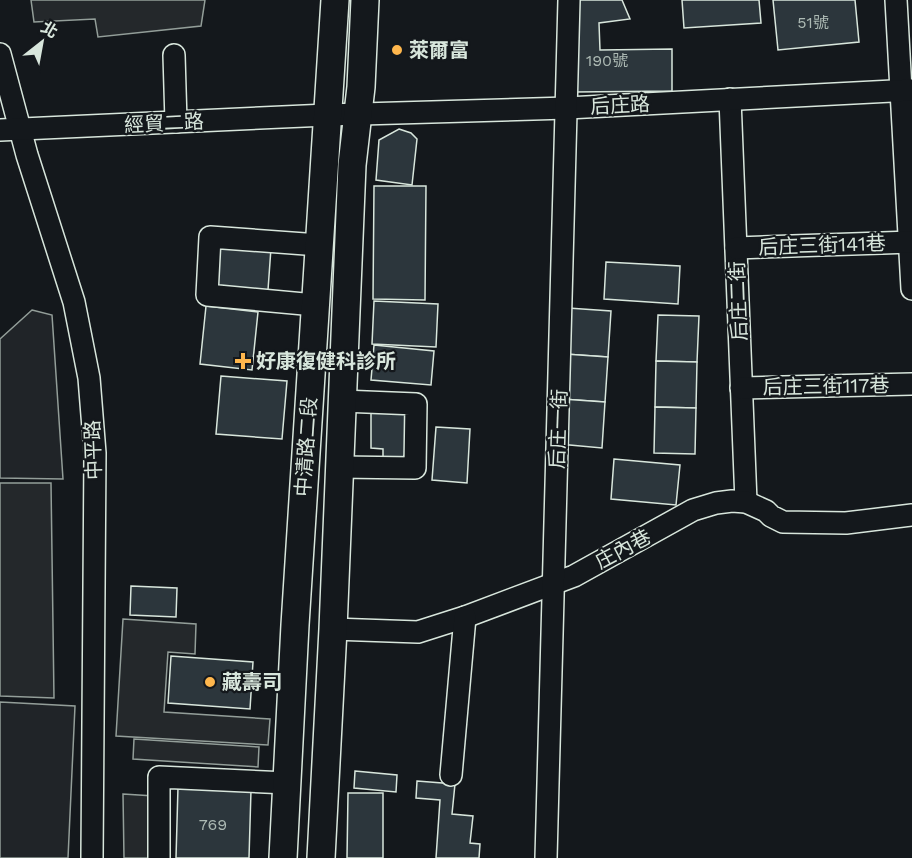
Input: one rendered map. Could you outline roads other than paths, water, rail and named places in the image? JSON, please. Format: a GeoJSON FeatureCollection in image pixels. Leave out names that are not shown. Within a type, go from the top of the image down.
{"type":"FeatureCollection","features":[{"type":"Feature","properties":{"kind":"main road","name":"中清路二段"},"geometry":{"type":"LineString","coordinates":[[283,858],[334,0]]}},
{"type":"Feature","properties":{"kind":"main road","name":"中清路二段"},"geometry":{"type":"LineString","coordinates":[[321,858],[352,165],[358,115],[365,0]]}},
{"type":"Feature","properties":{"kind":"street","name":"后庄一街"},"geometry":{"type":"LineString","coordinates":[[546,858],[569,0]]}},
{"type":"Feature","properties":{"kind":"street"},"geometry":{"type":"LineString","coordinates":[[896,0],[906,91],[912,289]]}},
{"type":"Feature","properties":{"kind":"street","name":"中平路"},"geometry":{"type":"LineString","coordinates":[[0,54],[10,130],[74,302],[89,378],[94,453],[92,858]]}},
{"type":"Feature","properties":{"kind":"street"},"geometry":{"type":"LineString","coordinates":[[174,55],[176,122]]}},
{"type":"Feature","properties":{"kind":"street","name":"后庄路"},"geometry":{"type":"LineString","coordinates":[[327,115],[567,108],[906,91]]}},
{"type":"Feature","properties":{"kind":"street","name":"后庄二街"},"geometry":{"type":"LineString","coordinates":[[730,99],[746,502]]}},
{"type":"Feature","properties":{"kind":"street","name":"經貿二路"},"geometry":{"type":"LineString","coordinates":[[10,130],[327,115]]}},
{"type":"Feature","properties":{"kind":"street"},"geometry":{"type":"LineString","coordinates":[[315,305],[207,295],[210,237],[319,245]]}},
{"type":"Feature","properties":{"kind":"street","name":"后庄三街141巷"},"geometry":{"type":"LineString","coordinates":[[736,249],[910,242]]}},
{"type":"Feature","properties":{"kind":"street","name":"后庄三街117巷"},"geometry":{"type":"LineString","coordinates":[[741,388],[912,384]]}},
{"type":"Feature","properties":{"kind":"street"},"geometry":{"type":"LineString","coordinates":[[340,466],[416,468],[416,404],[342,401]]}},
{"type":"Feature","properties":{"kind":"street","name":"庄內巷"},"geometry":{"type":"LineString","coordinates":[[333,629],[418,632],[554,584],[641,540],[693,510],[732,501],[746,502]]}},
{"type":"Feature","properties":{"kind":"street"},"geometry":{"type":"LineString","coordinates":[[746,502],[783,522],[846,523],[912,515]]}},
{"type":"Feature","properties":{"kind":"street"},"geometry":{"type":"LineString","coordinates":[[451,775],[465,617]]}},
{"type":"Feature","properties":{"kind":"street"},"geometry":{"type":"LineString","coordinates":[[159,858],[159,777],[287,783]]}},
{"type":"Feature","properties":{"kind":"place","name":"萊爾富"},"geometry":{"type":"Point","coordinates":[397,50]}},
{"type":"Feature","properties":{"kind":"place","name":"好康復健科診所"},"geometry":{"type":"Point","coordinates":[243,361]}},
{"type":"Feature","properties":{"kind":"place","name":"藏壽司"},"geometry":{"type":"Point","coordinates":[210,682]}}]}
